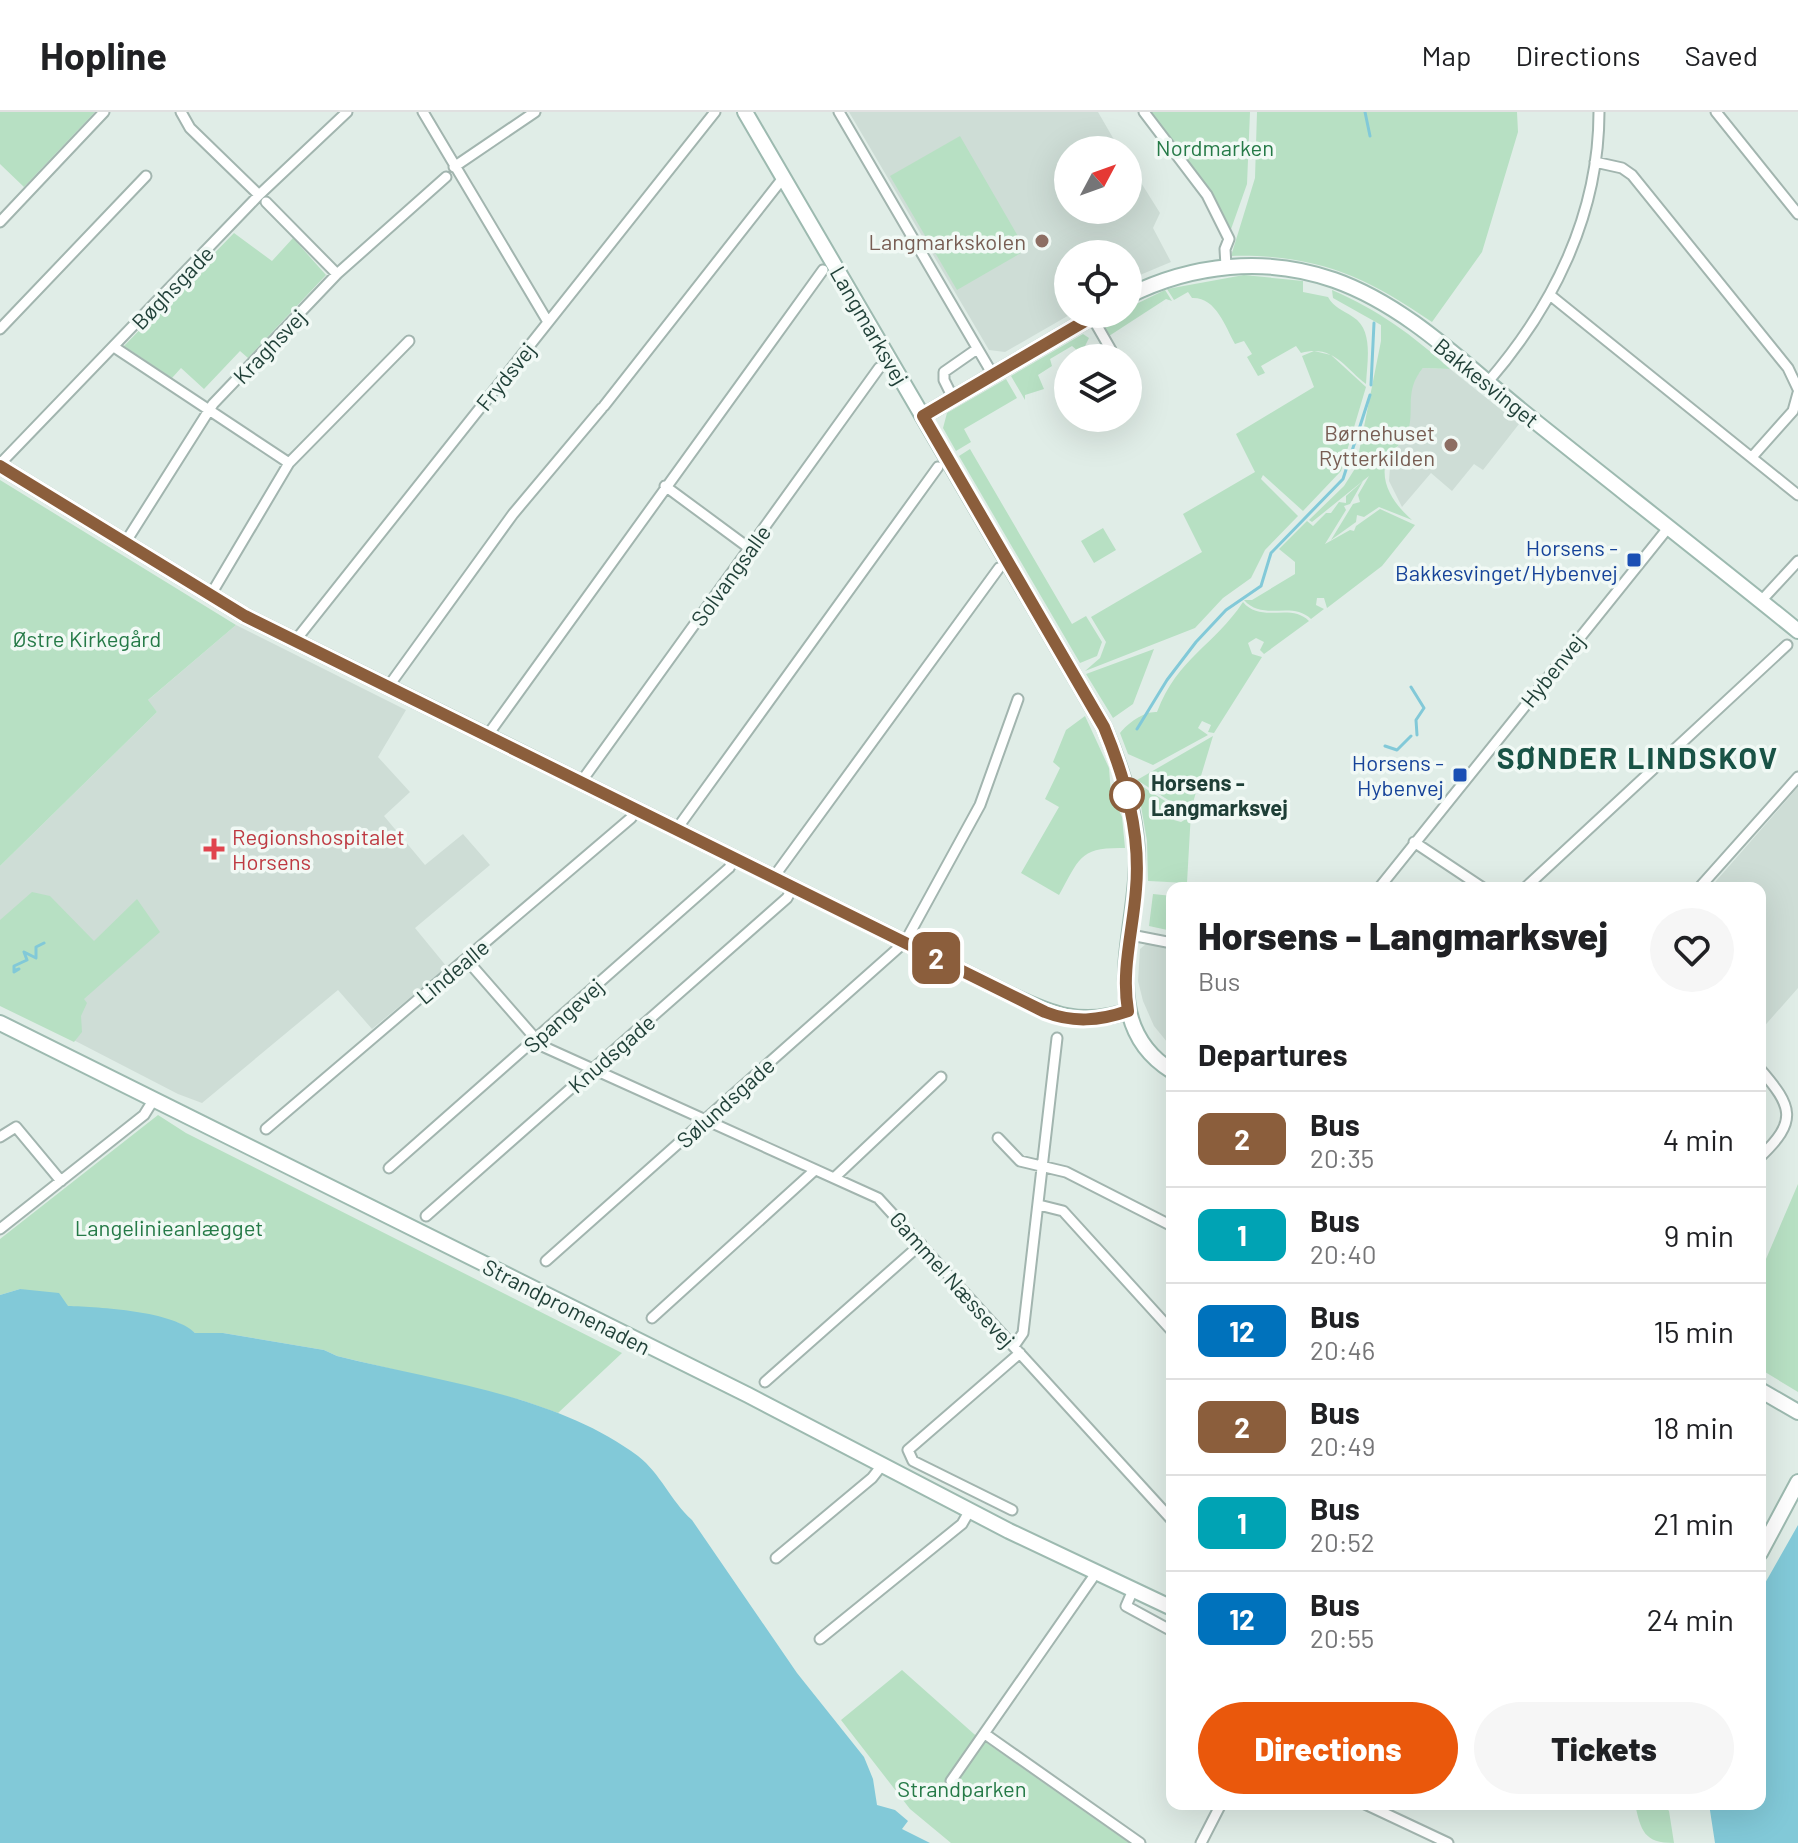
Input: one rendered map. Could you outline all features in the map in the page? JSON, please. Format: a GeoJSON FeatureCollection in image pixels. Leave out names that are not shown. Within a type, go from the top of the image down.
{"type":"FeatureCollection","features":[{"type":"Feature","properties":{"kind":"street"},"geometry":{"type":"LineString","coordinates":[[0,222],[104,112]]}},
{"type":"Feature","properties":{"kind":"street"},"geometry":{"type":"LineString","coordinates":[[181,112],[190,128],[337,274]]}},
{"type":"Feature","properties":{"kind":"street","name":"Bøghsgade"},"geometry":{"type":"LineString","coordinates":[[0,465],[347,112]]}},
{"type":"Feature","properties":{"kind":"street"},"geometry":{"type":"LineString","coordinates":[[423,112],[548,322]]}},
{"type":"Feature","properties":{"kind":"street"},"geometry":{"type":"LineString","coordinates":[[454,167],[535,112]]}},
{"type":"Feature","properties":{"kind":"street","name":"Frydsvej"},"geometry":{"type":"LineString","coordinates":[[295,641],[715,112]]}},
{"type":"Feature","properties":{"kind":"street","name":"Langmarksvej"},"geometry":{"type":"LineString","coordinates":[[745,112],[1088,698],[1116,754],[1137,853],[1131,935],[1124,967],[1128,1011]]}},
{"type":"Feature","properties":{"kind":"street"},"geometry":{"type":"LineString","coordinates":[[839,112],[993,375]]}},
{"type":"Feature","properties":{"kind":"street"},"geometry":{"type":"LineString","coordinates":[[1144,112],[1207,195],[1229,239],[1225,249],[1226,266]]}},
{"type":"Feature","properties":{"kind":"street"},"geometry":{"type":"LineString","coordinates":[[1487,383],[1529,330],[1575,242],[1595,162],[1599,112]]}},
{"type":"Feature","properties":{"kind":"street"},"geometry":{"type":"LineString","coordinates":[[1716,112],[1798,214]]}},
{"type":"Feature","properties":{"kind":"street"},"geometry":{"type":"LineString","coordinates":[[1595,162],[1622,168],[1632,175],[1788,368],[1798,391],[1793,411],[1752,457]]}},
{"type":"Feature","properties":{"kind":"street"},"geometry":{"type":"LineString","coordinates":[[0,329],[146,176]]}},
{"type":"Feature","properties":{"kind":"street","name":"Kraghsvej"},"geometry":{"type":"LineString","coordinates":[[125,543],[208,410],[337,274],[446,177]]}},
{"type":"Feature","properties":{"kind":"street"},"geometry":{"type":"LineString","coordinates":[[388,687],[513,514],[603,407],[783,178]]}},
{"type":"Feature","properties":{"kind":"street","name":"Bakkesvinget"},"geometry":{"type":"LineString","coordinates":[[1142,290],[1166,280],[1226,266],[1291,269],[1355,288],[1408,319],[1798,631]]}},
{"type":"Feature","properties":{"kind":"street"},"geometry":{"type":"LineString","coordinates":[[487,736],[823,270]]}},
{"type":"Feature","properties":{"kind":"street"},"geometry":{"type":"LineString","coordinates":[[1550,295],[1798,495]]}},
{"type":"Feature","properties":{"kind":"street"},"geometry":{"type":"LineString","coordinates":[[923,416],[1072,328]]}},
{"type":"Feature","properties":{"kind":"street"},"geometry":{"type":"LineString","coordinates":[[210,596],[289,463],[409,341]]}},
{"type":"Feature","properties":{"kind":"street"},"geometry":{"type":"LineString","coordinates":[[114,347],[289,463]]}},
{"type":"Feature","properties":{"kind":"street"},"geometry":{"type":"LineString","coordinates":[[953,398],[943,376],[946,368],[977,349]]}},
{"type":"Feature","properties":{"kind":"street","name":"Solvangsalle"},"geometry":{"type":"LineString","coordinates":[[581,782],[879,368]]}},
{"type":"Feature","properties":{"kind":"street"},"geometry":{"type":"LineString","coordinates":[[0,465],[210,596],[295,641],[1055,1016],[1088,1020],[1128,1011],[1141,1040],[1166,1065]]}},
{"type":"Feature","properties":{"kind":"street"},"geometry":{"type":"LineString","coordinates":[[676,830],[938,467]]}},
{"type":"Feature","properties":{"kind":"street"},"geometry":{"type":"LineString","coordinates":[[665,486],[749,548]]}},
{"type":"Feature","properties":{"kind":"street","name":"Hybenvej"},"geometry":{"type":"LineString","coordinates":[[1384,882],[1668,528]]}},
{"type":"Feature","properties":{"kind":"street"},"geometry":{"type":"LineString","coordinates":[[1761,601],[1798,561]]}},
{"type":"Feature","properties":{"kind":"street"},"geometry":{"type":"LineString","coordinates":[[773,878],[999,568]]}},
{"type":"Feature","properties":{"kind":"street"},"geometry":{"type":"LineString","coordinates":[[1531,882],[1787,645]]}},
{"type":"Feature","properties":{"kind":"street","name":"Sølundsgade"},"geometry":{"type":"LineString","coordinates":[[546,1261],[905,942],[980,805],[1018,699]]}},
{"type":"Feature","properties":{"kind":"street"},"geometry":{"type":"LineString","coordinates":[[1704,882],[1798,777]]}},
{"type":"Feature","properties":{"kind":"street","name":"Lindealle"},"geometry":{"type":"LineString","coordinates":[[266,1129],[631,818],[636,810]]}},
{"type":"Feature","properties":{"kind":"street"},"geometry":{"type":"LineString","coordinates":[[1414,842],[1474,882]]}},
{"type":"Feature","properties":{"kind":"street","name":"Spangevej"},"geometry":{"type":"LineString","coordinates":[[389,1168],[729,868],[734,859]]}},
{"type":"Feature","properties":{"kind":"street","name":"Knudsgade"},"geometry":{"type":"LineString","coordinates":[[426,1216],[787,898],[793,887]]}},
{"type":"Feature","properties":{"kind":"street"},"geometry":{"type":"LineString","coordinates":[[1131,935],[1166,942]]}},
{"type":"Feature","properties":{"kind":"street"},"geometry":{"type":"LineString","coordinates":[[466,959],[535,1040]]}},
{"type":"Feature","properties":{"kind":"street","name":"Strandpromenaden"},"geometry":{"type":"LineString","coordinates":[[0,1023],[1096,1573],[1166,1605]]}},
{"type":"Feature","properties":{"kind":"street"},"geometry":{"type":"LineString","coordinates":[[1012,1510],[913,1461],[908,1450],[1017,1349],[1023,1333],[1057,1038]]}},
{"type":"Feature","properties":{"kind":"street","name":"Gammel Næssevej"},"geometry":{"type":"LineString","coordinates":[[535,1040],[878,1198],[1166,1513]]}},
{"type":"Feature","properties":{"kind":"street"},"geometry":{"type":"LineString","coordinates":[[1766,1076],[1786,1100],[1790,1124],[1766,1150]]}},
{"type":"Feature","properties":{"kind":"street"},"geometry":{"type":"LineString","coordinates":[[834,1178],[941,1077]]}},
{"type":"Feature","properties":{"kind":"street"},"geometry":{"type":"LineString","coordinates":[[0,1229],[144,1115],[154,1099]]}},
{"type":"Feature","properties":{"kind":"street"},"geometry":{"type":"LineString","coordinates":[[0,1137],[16,1127],[61,1181]]}},
{"type":"Feature","properties":{"kind":"street"},"geometry":{"type":"LineString","coordinates":[[998,1138],[1020,1161],[1066,1172],[1166,1223]]}},
{"type":"Feature","properties":{"kind":"street"},"geometry":{"type":"LineString","coordinates":[[652,1318],[815,1170]]}},
{"type":"Feature","properties":{"kind":"street"},"geometry":{"type":"LineString","coordinates":[[1039,1205],[1063,1211],[1166,1324]]}},
{"type":"Feature","properties":{"kind":"street"},"geometry":{"type":"LineString","coordinates":[[765,1382],[921,1244]]}},
{"type":"Feature","properties":{"kind":"street"},"geometry":{"type":"LineString","coordinates":[[1766,1393],[1798,1412]]}},
{"type":"Feature","properties":{"kind":"street"},"geometry":{"type":"LineString","coordinates":[[776,1558],[872,1478],[883,1464]]}},
{"type":"Feature","properties":{"kind":"street"},"geometry":{"type":"LineString","coordinates":[[1766,1542],[1798,1482]]}},
{"type":"Feature","properties":{"kind":"street"},"geometry":{"type":"LineString","coordinates":[[820,1639],[962,1524],[970,1510]]}},
{"type":"Feature","properties":{"kind":"street"},"geometry":{"type":"LineString","coordinates":[[951,1781],[1096,1573]]}},
{"type":"Feature","properties":{"kind":"street"},"geometry":{"type":"LineString","coordinates":[[1133,1590],[1126,1606],[1166,1628]]}},
{"type":"Feature","properties":{"kind":"street"},"geometry":{"type":"LineString","coordinates":[[985,1734],[1140,1843]]}},
{"type":"Feature","properties":{"kind":"street"},"geometry":{"type":"LineString","coordinates":[[1201,1843],[1218,1810]]}},
{"type":"Feature","properties":{"kind":"street"},"geometry":{"type":"LineString","coordinates":[[1378,1810],[1448,1843]]}},
{"type":"Feature","properties":{"kind":"shaded area","name":"Langmarkskolen"},"geometry":{"type":"Polygon","coordinates":[[[849,112],[1098,112],[1112,136],[1054,136],[1054,224],[1142,224],[1142,184],[1160,213],[1153,228],[1171,262],[1142,274],[1142,240],[1054,240],[1054,324],[1005,352],[989,350],[849,112]]]}},
{"type":"Feature","properties":{"kind":"shaded area","name":"Børnehuset Rytterkilden"},"geometry":{"type":"Polygon","coordinates":[[[1423,368],[1450,369],[1519,424],[1483,470],[1474,464],[1452,491],[1431,473],[1402,507],[1389,481],[1391,454],[1407,436],[1412,382],[1423,368]]]}},
{"type":"Feature","properties":{"kind":"shaded area","name":"Regionshospitalet Horsens"},"geometry":{"type":"Polygon","coordinates":[[[236,625],[406,710],[378,757],[410,792],[384,816],[425,865],[463,834],[490,865],[415,928],[447,967],[372,1029],[338,990],[202,1103],[178,1094],[0,1002],[0,866],[157,712],[147,701],[236,625]]]}},
{"type":"Feature","properties":{"kind":"shaded area"},"geometry":{"type":"Polygon","coordinates":[[[1798,787],[1798,988],[1766,1024],[1766,882],[1715,882],[1798,787]]]}},
{"type":"Feature","properties":{"kind":"shaded area"},"geometry":{"type":"Polygon","coordinates":[[[1146,944],[1166,948],[1166,1041],[1154,1026],[1143,1001],[1138,981],[1140,949],[1146,944]]]}},
{"type":"Feature","properties":{"kind":"green space"},"geometry":{"type":"Polygon","coordinates":[[[0,112],[95,112],[24,187],[0,164],[0,112]]]}},
{"type":"Feature","properties":{"kind":"green space","name":"Nordmarken"},"geometry":{"type":"Polygon","coordinates":[[[1147,112],[1250,112],[1247,184],[1230,232],[1147,112]]]}},
{"type":"Feature","properties":{"kind":"green space"},"geometry":{"type":"Polygon","coordinates":[[[1257,112],[1517,112],[1518,132],[1482,252],[1432,322],[1384,292],[1338,271],[1288,259],[1231,256],[1255,178],[1257,112]]]}},
{"type":"Feature","properties":{"kind":"green space"},"geometry":{"type":"Polygon","coordinates":[[[960,136],[1026,250],[957,290],[890,176],[960,136]]]}},
{"type":"Feature","properties":{"kind":"green space"},"geometry":{"type":"Polygon","coordinates":[[[234,233],[272,261],[293,238],[326,275],[248,358],[240,351],[204,389],[181,368],[172,378],[124,346],[234,233]]]}},
{"type":"Feature","properties":{"kind":"green space"},"geometry":{"type":"Polygon","coordinates":[[[1244,275],[1303,281],[1303,292],[1328,297],[1360,323],[1368,347],[1366,384],[1330,354],[1301,353],[1296,346],[1261,366],[1265,373],[1258,376],[1247,357],[1252,354],[1244,341],[1235,344],[1214,307],[1192,298],[1188,292],[1174,300],[1167,289],[1244,275]]]}},
{"type":"Feature","properties":{"kind":"green space"},"geometry":{"type":"Polygon","coordinates":[[[1165,290],[1172,301],[1166,299],[1142,315],[1142,301],[1165,290]]]}},
{"type":"Feature","properties":{"kind":"green space"},"geometry":{"type":"Polygon","coordinates":[[[1332,290],[1394,324],[1450,369],[1423,368],[1413,385],[1407,435],[1387,459],[1385,477],[1390,493],[1412,520],[1379,507],[1364,517],[1357,515],[1356,522],[1331,540],[1353,504],[1360,502],[1358,495],[1369,476],[1312,522],[1309,520],[1344,486],[1356,467],[1381,341],[1381,325],[1333,298],[1332,290]]]}},
{"type":"Feature","properties":{"kind":"green space"},"geometry":{"type":"Polygon","coordinates":[[[1104,328],[1121,328],[1109,336],[1104,328]]]}},
{"type":"Feature","properties":{"kind":"green space"},"geometry":{"type":"Polygon","coordinates":[[[1083,334],[1089,338],[1086,344],[1066,344],[1083,334]]]}},
{"type":"Feature","properties":{"kind":"green space"},"geometry":{"type":"Polygon","coordinates":[[[1054,351],[1054,357],[1050,359],[1052,366],[1038,375],[1044,389],[1025,395],[1025,400],[1011,376],[1054,351]]]}},
{"type":"Feature","properties":{"kind":"green space"},"geometry":{"type":"Polygon","coordinates":[[[1314,351],[1331,355],[1366,387],[1341,471],[1303,511],[1263,475],[1261,479],[1298,516],[1265,550],[1251,578],[1223,598],[1195,628],[1085,671],[1100,658],[1106,642],[1091,617],[1202,552],[1183,514],[1255,472],[1236,434],[1314,387],[1302,356],[1314,351]]]}},
{"type":"Feature","properties":{"kind":"green space"},"geometry":{"type":"Polygon","coordinates":[[[1006,379],[1017,398],[964,429],[971,442],[956,451],[943,428],[947,413],[1006,379]]]}},
{"type":"Feature","properties":{"kind":"green space"},"geometry":{"type":"Polygon","coordinates":[[[970,449],[1072,624],[1086,616],[1102,642],[1097,656],[1080,663],[959,456],[970,449]]]}},
{"type":"Feature","properties":{"kind":"green space","name":"Østre Kirkegård"},"geometry":{"type":"Polygon","coordinates":[[[0,480],[236,625],[148,700],[157,712],[0,866],[0,480]]]}},
{"type":"Feature","properties":{"kind":"green space"},"geometry":{"type":"Polygon","coordinates":[[[1363,481],[1350,504],[1344,506],[1346,510],[1325,544],[1350,530],[1354,531],[1356,526],[1380,509],[1415,525],[1382,566],[1327,608],[1324,598],[1317,598],[1316,605],[1324,609],[1311,619],[1295,611],[1260,610],[1244,600],[1252,600],[1295,574],[1295,562],[1279,549],[1307,521],[1313,526],[1326,513],[1331,513],[1339,502],[1346,503],[1346,496],[1363,481]]]}},
{"type":"Feature","properties":{"kind":"green space"},"geometry":{"type":"Polygon","coordinates":[[[1103,528],[1116,550],[1094,563],[1081,541],[1103,528]]]}},
{"type":"Feature","properties":{"kind":"green space"},"geometry":{"type":"Polygon","coordinates":[[[1243,602],[1258,612],[1294,613],[1309,621],[1264,654],[1260,650],[1264,642],[1256,638],[1248,643],[1252,654],[1262,657],[1214,733],[1208,732],[1211,725],[1202,721],[1198,728],[1208,735],[1153,765],[1128,754],[1120,733],[1137,718],[1157,712],[1175,678],[1243,602]]]}},
{"type":"Feature","properties":{"kind":"green space"},"geometry":{"type":"Polygon","coordinates":[[[1154,649],[1133,704],[1113,718],[1086,674],[1154,649]]]}},
{"type":"Feature","properties":{"kind":"green space"},"geometry":{"type":"Polygon","coordinates":[[[1085,716],[1109,768],[1111,794],[1122,817],[1125,848],[1098,850],[1083,857],[1059,895],[1021,873],[1059,807],[1045,799],[1060,768],[1053,762],[1066,730],[1085,716]]]}},
{"type":"Feature","properties":{"kind":"green space"},"geometry":{"type":"Polygon","coordinates":[[[1213,736],[1191,809],[1179,807],[1137,780],[1213,736]]]}},
{"type":"Feature","properties":{"kind":"green space"},"geometry":{"type":"Polygon","coordinates":[[[1137,783],[1176,808],[1174,820],[1181,822],[1186,819],[1185,812],[1191,812],[1187,882],[1148,881],[1147,841],[1137,783]]]}},
{"type":"Feature","properties":{"kind":"green space"},"geometry":{"type":"Polygon","coordinates":[[[32,892],[50,896],[94,941],[137,899],[160,932],[84,999],[87,1003],[81,1016],[82,1032],[74,1042],[0,1006],[0,920],[32,892]]]}},
{"type":"Feature","properties":{"kind":"green space"},"geometry":{"type":"Polygon","coordinates":[[[1153,894],[1166,895],[1166,930],[1149,926],[1153,894]]]}},
{"type":"Feature","properties":{"kind":"green space","name":"Langelinieanlægget"},"geometry":{"type":"Polygon","coordinates":[[[158,1115],[186,1133],[622,1353],[558,1413],[521,1400],[337,1356],[324,1350],[223,1333],[195,1333],[179,1323],[151,1316],[67,1306],[20,1289],[0,1295],[0,1239],[158,1115]]]}},
{"type":"Feature","properties":{"kind":"green space"},"geometry":{"type":"Polygon","coordinates":[[[1798,1184],[1798,1392],[1766,1373],[1766,1259],[1798,1184]]]}},
{"type":"Feature","properties":{"kind":"green space","name":"Strandparken"},"geometry":{"type":"Polygon","coordinates":[[[902,1670],[974,1734],[1129,1843],[951,1843],[910,1809],[841,1720],[902,1670]]]}},
{"type":"Feature","properties":{"kind":"green space"},"geometry":{"type":"Polygon","coordinates":[[[1636,1810],[1668,1810],[1674,1843],[1650,1838],[1639,1821],[1636,1810]]]}},
{"type":"Feature","properties":{"kind":"water"},"geometry":{"type":"Polygon","coordinates":[[[20,1289],[59,1293],[68,1306],[154,1315],[195,1333],[223,1333],[324,1350],[337,1356],[453,1382],[532,1404],[605,1435],[646,1463],[692,1520],[797,1673],[864,1757],[873,1779],[877,1805],[895,1810],[908,1821],[902,1829],[930,1843],[0,1843],[0,1295],[20,1289]]]}},
{"type":"Feature","properties":{"kind":"water"},"geometry":{"type":"Polygon","coordinates":[[[1798,1525],[1798,1843],[1715,1843],[1710,1810],[1766,1810],[1766,1581],[1798,1525]]]}},
{"type":"Feature","properties":{"kind":"waterway"},"geometry":{"type":"LineString","coordinates":[[1365,112],[1370,136]]}},
{"type":"Feature","properties":{"kind":"waterway"},"geometry":{"type":"LineString","coordinates":[[1371,385],[1374,323]]}},
{"type":"Feature","properties":{"kind":"waterway"},"geometry":{"type":"LineString","coordinates":[[1137,729],[1167,680],[1196,642],[1226,610],[1261,586],[1271,553],[1343,479],[1370,395]]}},
{"type":"Feature","properties":{"kind":"waterway"},"geometry":{"type":"LineString","coordinates":[[1411,687],[1424,708],[1416,720],[1417,735]]}},
{"type":"Feature","properties":{"kind":"waterway"},"geometry":{"type":"LineString","coordinates":[[1385,746],[1397,750],[1411,736]]}},
{"type":"Feature","properties":{"kind":"waterway"},"geometry":{"type":"LineString","coordinates":[[16,970],[19,969],[14,972],[14,966],[27,960],[24,952],[36,958],[36,947],[44,943]]}},
{"type":"Feature","properties":{"kind":"bus line","name":"2"},"geometry":{"type":"LineString","coordinates":[[0,466],[245,616],[715,849],[1045,1012],[1072,1020],[1112,1017],[1128,1011],[1124,967],[1137,887],[1137,853],[1132,817],[1116,754],[1104,727],[923,416],[1073,328]]}},
{"type":"Feature","properties":{"kind":"place","name":"Langmarkskolen"},"geometry":{"type":"Point","coordinates":[1042,241]}},
{"type":"Feature","properties":{"kind":"place","name":"Børnehuset Rytterkilden"},"geometry":{"type":"Point","coordinates":[1451,445]}},
{"type":"Feature","properties":{"kind":"place","name":"Horsens - Bakkesvinget/Hybenvej"},"geometry":{"type":"Point","coordinates":[1634,560]}},
{"type":"Feature","properties":{"kind":"place","name":"Horsens - Hybenvej"},"geometry":{"type":"Point","coordinates":[1460,775]}},
{"type":"Feature","properties":{"kind":"place","name":"Horsens - Langmarksvej"},"geometry":{"type":"Point","coordinates":[1127,795]}},
{"type":"Feature","properties":{"kind":"place","name":"Regionshospitalet Horsens"},"geometry":{"type":"Point","coordinates":[214,849]}},
{"type":"Feature","properties":{"kind":"district","name":"SØNDER LINDSKOV"},"geometry":{"type":"Point","coordinates":[1638,757]}}]}
